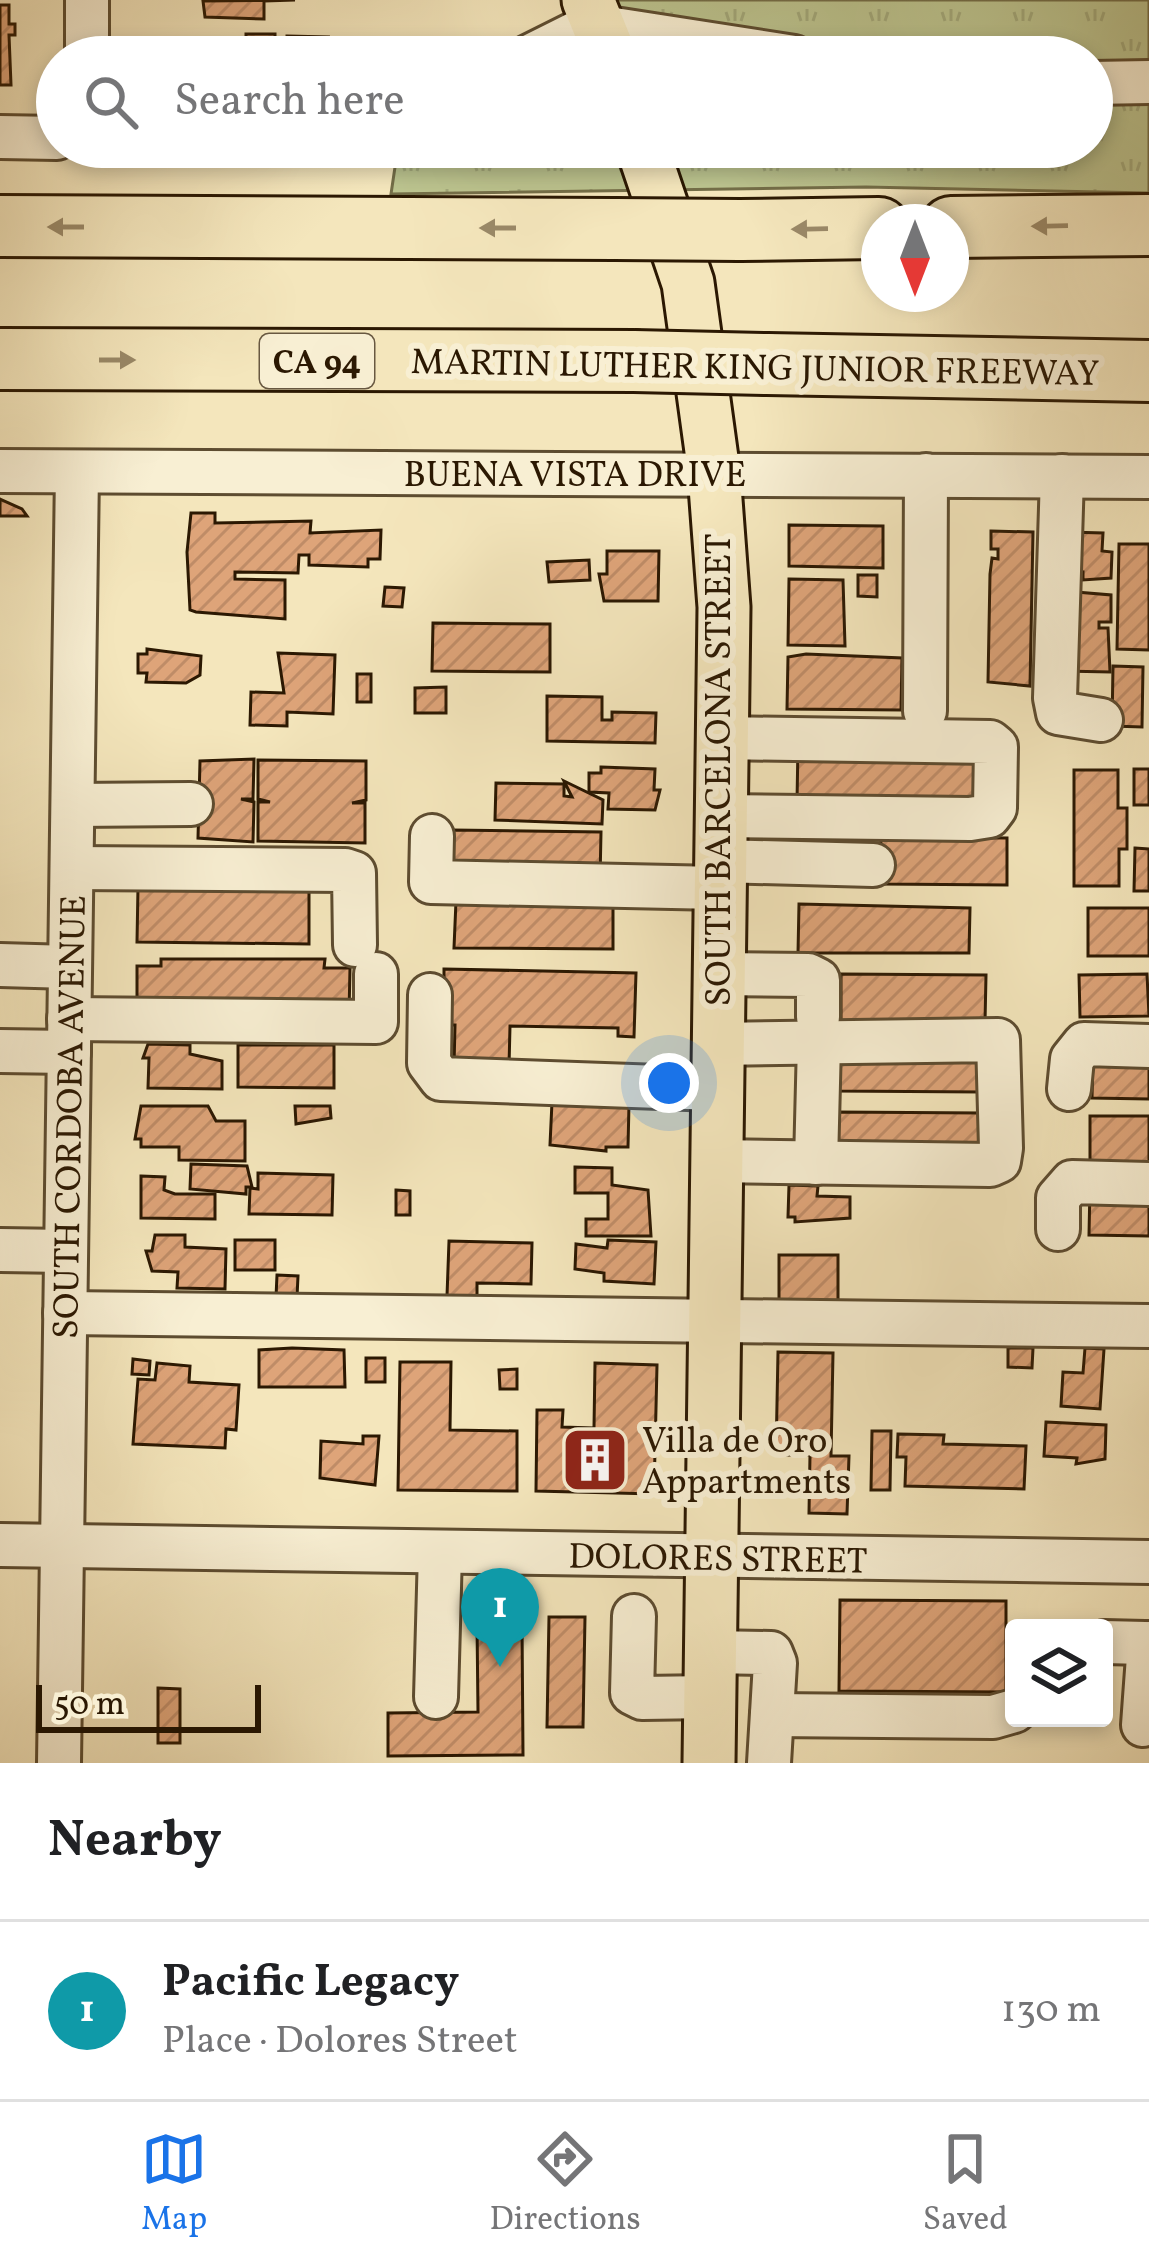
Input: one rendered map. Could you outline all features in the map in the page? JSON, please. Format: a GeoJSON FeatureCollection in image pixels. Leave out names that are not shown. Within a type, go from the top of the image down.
{"type":"FeatureCollection","features":[{"type":"Feature","properties":{"kind":"highway"},"geometry":{"type":"LineString","coordinates":[[969,227],[1149,225]]}},
{"type":"Feature","properties":{"kind":"highway"},"geometry":{"type":"LineString","coordinates":[[0,226],[861,228]]}},
{"type":"Feature","properties":{"kind":"highway","name":"MARTIN LUTHER KING JUNIOR FREEWAY"},"geometry":{"type":"LineString","coordinates":[[0,359],[634,361],[1149,371]]}},
{"type":"Feature","properties":{"kind":"main road","name":"SOUTH BARCELONA STREET"},"geometry":{"type":"LineString","coordinates":[[649,168],[688,283],[714,473],[724,607],[711,1321],[710,1712]]}},
{"type":"Feature","properties":{"kind":"street"},"geometry":{"type":"LineString","coordinates":[[87,0],[87,36]]}},
{"type":"Feature","properties":{"kind":"street"},"geometry":{"type":"LineString","coordinates":[[570,36],[600,28],[654,36]]}},
{"type":"Feature","properties":{"kind":"street"},"geometry":{"type":"LineString","coordinates":[[1113,83],[1149,82]]}},
{"type":"Feature","properties":{"kind":"street"},"geometry":{"type":"LineString","coordinates":[[0,137],[36,138]]}},
{"type":"Feature","properties":{"kind":"street","name":"BUENA VISTA DRIVE"},"geometry":{"type":"LineString","coordinates":[[0,471],[1149,477]]}},
{"type":"Feature","properties":{"kind":"street","name":"SOUTH CORDOBA AVENUE"},"geometry":{"type":"LineString","coordinates":[[59,1763],[77,472]]}},
{"type":"Feature","properties":{"kind":"street"},"geometry":{"type":"LineString","coordinates":[[925,711],[926,475]]}},
{"type":"Feature","properties":{"kind":"street"},"geometry":{"type":"LineString","coordinates":[[1062,476],[1055,698],[1058,713],[1067,718],[1101,720]]}},
{"type":"Feature","properties":{"kind":"street"},"geometry":{"type":"LineString","coordinates":[[432,836],[431,881],[719,855],[989,816],[995,808],[996,747],[990,742],[721,738]]}},
{"type":"Feature","properties":{"kind":"street"},"geometry":{"type":"LineString","coordinates":[[73,805],[191,804]]}},
{"type":"Feature","properties":{"kind":"street"},"geometry":{"type":"LineString","coordinates":[[719,855],[873,866]]}},
{"type":"Feature","properties":{"kind":"street"},"geometry":{"type":"LineString","coordinates":[[0,1051],[69,1035],[376,1022],[354,874],[72,868]]}},
{"type":"Feature","properties":{"kind":"street"},"geometry":{"type":"LineString","coordinates":[[0,965],[70,967]]}},
{"type":"Feature","properties":{"kind":"street"},"geometry":{"type":"LineString","coordinates":[[717,974],[808,975],[818,980],[816,1163]]}},
{"type":"Feature","properties":{"kind":"street"},"geometry":{"type":"LineString","coordinates":[[430,995],[429,1063],[441,1079],[716,1066],[818,1030],[998,1040],[1001,1148],[999,1161],[990,1165],[714,1161]]}},
{"type":"Feature","properties":{"kind":"street"},"geometry":{"type":"LineString","coordinates":[[1069,1089],[1072,1059],[1084,1044],[1149,1046]]}},
{"type":"Feature","properties":{"kind":"street"},"geometry":{"type":"LineString","coordinates":[[1058,1229],[1058,1198],[1072,1182],[1149,1184]]}},
{"type":"Feature","properties":{"kind":"street"},"geometry":{"type":"LineString","coordinates":[[0,1250],[66,1251]]}},
{"type":"Feature","properties":{"kind":"street"},"geometry":{"type":"LineString","coordinates":[[65,1313],[1149,1326]]}},
{"type":"Feature","properties":{"kind":"street","name":"DOLORES STREET"},"geometry":{"type":"LineString","coordinates":[[0,1544],[1149,1562]]}},
{"type":"Feature","properties":{"kind":"street"},"geometry":{"type":"LineString","coordinates":[[436,1697],[440,1552]]}},
{"type":"Feature","properties":{"kind":"street"},"geometry":{"type":"LineString","coordinates":[[634,1616],[632,1694],[710,1712],[770,1739],[1005,1714]]}},
{"type":"Feature","properties":{"kind":"street"},"geometry":{"type":"LineString","coordinates":[[1133,1642],[1143,1725]]}},
{"type":"Feature","properties":{"kind":"street"},"geometry":{"type":"LineString","coordinates":[[710,1712],[771,1653],[770,1739]]}},
{"type":"Feature","properties":{"kind":"green space"},"geometry":{"type":"Polygon","coordinates":[[[588,0],[1149,0],[1149,193],[866,187],[391,194],[395,168],[1113,168],[1113,36],[551,36],[588,0]]]}},
{"type":"Feature","properties":{"kind":"building"},"geometry":{"type":"Polygon","coordinates":[[[295,0],[264,1],[264,19],[205,17],[203,1],[295,0]]]}},
{"type":"Feature","properties":{"kind":"building"},"geometry":{"type":"Polygon","coordinates":[[[0,5],[9,5],[9,24],[15,24],[15,35],[9,35],[11,85],[0,85],[0,5]]]}},
{"type":"Feature","properties":{"kind":"building"},"geometry":{"type":"Polygon","coordinates":[[[0,499],[22,509],[27,516],[0,516],[0,499]]]}},
{"type":"Feature","properties":{"kind":"building"},"geometry":{"type":"Polygon","coordinates":[[[191,513],[215,513],[215,523],[311,521],[310,533],[381,530],[380,559],[368,559],[368,567],[309,565],[309,555],[299,555],[298,573],[235,572],[235,579],[285,580],[285,619],[196,612],[190,610],[187,552],[191,513]]]}},
{"type":"Feature","properties":{"kind":"building"},"geometry":{"type":"Polygon","coordinates":[[[789,525],[883,526],[883,568],[789,566],[789,525]]]}},
{"type":"Feature","properties":{"kind":"building"},"geometry":{"type":"Polygon","coordinates":[[[991,531],[1033,532],[1030,686],[988,682],[990,574],[992,558],[998,559],[998,549],[991,549],[991,531]]]}},
{"type":"Feature","properties":{"kind":"building"},"geometry":{"type":"Polygon","coordinates":[[[1067,532],[1103,533],[1102,551],[1112,552],[1111,578],[1083,580],[1083,572],[1066,571],[1067,532]]]}},
{"type":"Feature","properties":{"kind":"building"},"geometry":{"type":"Polygon","coordinates":[[[1119,544],[1149,544],[1149,650],[1117,649],[1119,544]]]}},
{"type":"Feature","properties":{"kind":"building"},"geometry":{"type":"Polygon","coordinates":[[[607,551],[659,551],[658,601],[604,601],[599,574],[607,574],[607,551]]]}},
{"type":"Feature","properties":{"kind":"building"},"geometry":{"type":"Polygon","coordinates":[[[589,560],[590,580],[549,582],[547,562],[589,560]]]}},
{"type":"Feature","properties":{"kind":"building"},"geometry":{"type":"Polygon","coordinates":[[[858,575],[877,575],[877,597],[858,596],[858,575]]]}},
{"type":"Feature","properties":{"kind":"building"},"geometry":{"type":"Polygon","coordinates":[[[789,579],[843,580],[845,646],[788,645],[789,579]]]}},
{"type":"Feature","properties":{"kind":"building"},"geometry":{"type":"Polygon","coordinates":[[[385,587],[404,588],[402,607],[383,606],[385,587]]]}},
{"type":"Feature","properties":{"kind":"building"},"geometry":{"type":"Polygon","coordinates":[[[1064,591],[1111,595],[1111,622],[1099,622],[1099,628],[1108,628],[1110,672],[1063,671],[1064,591]]]}},
{"type":"Feature","properties":{"kind":"building"},"geometry":{"type":"Polygon","coordinates":[[[433,623],[550,624],[550,672],[432,671],[433,623]]]}},
{"type":"Feature","properties":{"kind":"building"},"geometry":{"type":"Polygon","coordinates":[[[147,649],[201,656],[200,675],[186,683],[146,682],[147,673],[138,673],[138,654],[147,654],[147,649]]]}},
{"type":"Feature","properties":{"kind":"building"},"geometry":{"type":"Polygon","coordinates":[[[278,653],[335,655],[333,714],[287,712],[287,726],[250,725],[251,692],[284,693],[278,653]]]}},
{"type":"Feature","properties":{"kind":"building"},"geometry":{"type":"Polygon","coordinates":[[[788,657],[902,658],[901,710],[787,709],[788,657]]]}},
{"type":"Feature","properties":{"kind":"building"},"geometry":{"type":"Polygon","coordinates":[[[1113,666],[1143,667],[1142,727],[1112,726],[1113,666]]]}},
{"type":"Feature","properties":{"kind":"building"},"geometry":{"type":"Polygon","coordinates":[[[357,674],[371,674],[371,702],[357,702],[357,674]]]}},
{"type":"Feature","properties":{"kind":"building"},"geometry":{"type":"Polygon","coordinates":[[[446,687],[446,713],[415,713],[415,688],[446,687]]]}},
{"type":"Feature","properties":{"kind":"building"},"geometry":{"type":"Polygon","coordinates":[[[547,696],[602,697],[602,720],[612,720],[612,712],[656,713],[655,743],[547,741],[547,696]]]}},
{"type":"Feature","properties":{"kind":"building"},"geometry":{"type":"Polygon","coordinates":[[[798,745],[976,745],[980,803],[797,802],[798,745]]]}},
{"type":"Feature","properties":{"kind":"building"},"geometry":{"type":"Polygon","coordinates":[[[254,759],[253,799],[241,799],[254,802],[253,842],[198,838],[200,761],[254,759]]]}},
{"type":"Feature","properties":{"kind":"building"},"geometry":{"type":"Polygon","coordinates":[[[258,760],[366,761],[366,800],[352,803],[365,803],[365,843],[258,841],[258,802],[270,802],[258,799],[258,760]]]}},
{"type":"Feature","properties":{"kind":"building"},"geometry":{"type":"Polygon","coordinates":[[[601,767],[655,769],[654,790],[660,790],[655,810],[608,809],[609,793],[589,792],[589,773],[601,773],[601,767]]]}},
{"type":"Feature","properties":{"kind":"building"},"geometry":{"type":"Polygon","coordinates":[[[1134,769],[1149,769],[1149,805],[1134,805],[1134,769]]]}},
{"type":"Feature","properties":{"kind":"building"},"geometry":{"type":"Polygon","coordinates":[[[1074,770],[1118,770],[1118,808],[1127,808],[1127,849],[1119,849],[1119,886],[1074,886],[1074,770]]]}},
{"type":"Feature","properties":{"kind":"building"},"geometry":{"type":"Polygon","coordinates":[[[564,781],[603,800],[602,824],[495,820],[496,783],[564,784],[564,796],[572,797],[564,781]]]}},
{"type":"Feature","properties":{"kind":"building"},"geometry":{"type":"Polygon","coordinates":[[[452,830],[601,832],[600,880],[451,878],[452,830]]]}},
{"type":"Feature","properties":{"kind":"building"},"geometry":{"type":"Polygon","coordinates":[[[881,837],[1007,838],[1007,885],[880,884],[881,837]]]}},
{"type":"Feature","properties":{"kind":"building"},"geometry":{"type":"Polygon","coordinates":[[[1135,848],[1149,849],[1149,891],[1134,891],[1135,848]]]}},
{"type":"Feature","properties":{"kind":"building"},"geometry":{"type":"Polygon","coordinates":[[[138,887],[309,889],[309,944],[137,942],[138,887]]]}},
{"type":"Feature","properties":{"kind":"building"},"geometry":{"type":"Polygon","coordinates":[[[456,901],[613,903],[613,949],[454,948],[456,901]]]}},
{"type":"Feature","properties":{"kind":"building"},"geometry":{"type":"Polygon","coordinates":[[[799,904],[970,908],[969,953],[798,953],[799,904]]]}},
{"type":"Feature","properties":{"kind":"building"},"geometry":{"type":"Polygon","coordinates":[[[1088,908],[1149,908],[1149,956],[1088,956],[1088,908]]]}},
{"type":"Feature","properties":{"kind":"building"},"geometry":{"type":"Polygon","coordinates":[[[161,959],[325,959],[324,968],[350,968],[349,1014],[137,1013],[137,966],[161,966],[161,959]]]}},
{"type":"Feature","properties":{"kind":"building"},"geometry":{"type":"Polygon","coordinates":[[[444,969],[636,973],[634,1037],[618,1036],[618,1028],[510,1026],[509,1067],[454,1066],[455,1025],[444,1025],[444,969]]]}},
{"type":"Feature","properties":{"kind":"building"},"geometry":{"type":"Polygon","coordinates":[[[841,974],[986,975],[985,1023],[841,1022],[841,974]]]}},
{"type":"Feature","properties":{"kind":"building"},"geometry":{"type":"Polygon","coordinates":[[[1147,974],[1149,1016],[1080,1017],[1079,975],[1147,974]]]}},
{"type":"Feature","properties":{"kind":"building"},"geometry":{"type":"Polygon","coordinates":[[[837,1043],[981,1044],[981,1092],[836,1091],[837,1043]]]}},
{"type":"Feature","properties":{"kind":"building"},"geometry":{"type":"Polygon","coordinates":[[[148,1044],[190,1045],[190,1054],[222,1061],[222,1089],[148,1088],[149,1058],[143,1058],[148,1044]]]}},
{"type":"Feature","properties":{"kind":"building"},"geometry":{"type":"Polygon","coordinates":[[[238,1045],[334,1045],[334,1088],[238,1087],[238,1045]]]}},
{"type":"Feature","properties":{"kind":"building"},"geometry":{"type":"Polygon","coordinates":[[[1093,1049],[1149,1050],[1149,1099],[1092,1098],[1093,1049]]]}},
{"type":"Feature","properties":{"kind":"building"},"geometry":{"type":"Polygon","coordinates":[[[552,1102],[629,1104],[628,1147],[606,1147],[606,1151],[550,1145],[552,1102]]]}},
{"type":"Feature","properties":{"kind":"building"},"geometry":{"type":"Polygon","coordinates":[[[141,1106],[208,1106],[216,1121],[245,1121],[245,1161],[179,1160],[179,1147],[141,1147],[141,1139],[135,1139],[141,1106]]]}},
{"type":"Feature","properties":{"kind":"building"},"geometry":{"type":"Polygon","coordinates":[[[295,1106],[330,1106],[331,1118],[296,1124],[295,1106]]]}},
{"type":"Feature","properties":{"kind":"building"},"geometry":{"type":"Polygon","coordinates":[[[836,1112],[981,1113],[981,1161],[835,1142],[836,1112]]]}},
{"type":"Feature","properties":{"kind":"building"},"geometry":{"type":"Polygon","coordinates":[[[1090,1116],[1149,1116],[1149,1164],[1090,1164],[1090,1116]]]}},
{"type":"Feature","properties":{"kind":"building"},"geometry":{"type":"Polygon","coordinates":[[[191,1164],[247,1166],[252,1187],[246,1187],[246,1194],[190,1189],[191,1164]]]}},
{"type":"Feature","properties":{"kind":"building"},"geometry":{"type":"Polygon","coordinates":[[[575,1167],[612,1168],[612,1185],[648,1190],[651,1236],[586,1236],[586,1219],[608,1219],[608,1193],[575,1193],[575,1167]]]}},
{"type":"Feature","properties":{"kind":"building"},"geometry":{"type":"Polygon","coordinates":[[[258,1173],[333,1175],[332,1215],[249,1214],[250,1188],[258,1189],[258,1173]]]}},
{"type":"Feature","properties":{"kind":"building"},"geometry":{"type":"Polygon","coordinates":[[[141,1176],[165,1177],[164,1190],[175,1194],[215,1194],[215,1219],[141,1218],[141,1176]]]}},
{"type":"Feature","properties":{"kind":"building"},"geometry":{"type":"Polygon","coordinates":[[[789,1185],[818,1186],[817,1196],[850,1197],[850,1218],[795,1222],[795,1217],[788,1217],[789,1185]]]}},
{"type":"Feature","properties":{"kind":"building"},"geometry":{"type":"Polygon","coordinates":[[[1090,1186],[1149,1187],[1149,1236],[1089,1235],[1090,1186]]]}},
{"type":"Feature","properties":{"kind":"building"},"geometry":{"type":"Polygon","coordinates":[[[396,1190],[410,1191],[410,1215],[396,1215],[396,1190]]]}},
{"type":"Feature","properties":{"kind":"building"},"geometry":{"type":"Polygon","coordinates":[[[155,1235],[185,1235],[185,1247],[226,1249],[225,1289],[177,1288],[178,1272],[152,1271],[146,1251],[152,1251],[155,1235]]]}},
{"type":"Feature","properties":{"kind":"building"},"geometry":{"type":"Polygon","coordinates":[[[235,1240],[275,1240],[275,1270],[235,1270],[235,1240]]]}},
{"type":"Feature","properties":{"kind":"building"},"geometry":{"type":"Polygon","coordinates":[[[608,1240],[656,1242],[654,1284],[604,1281],[604,1273],[575,1269],[576,1244],[607,1248],[608,1240]]]}},
{"type":"Feature","properties":{"kind":"building"},"geometry":{"type":"Polygon","coordinates":[[[449,1241],[532,1243],[531,1284],[477,1283],[477,1297],[447,1296],[449,1241]]]}},
{"type":"Feature","properties":{"kind":"building"},"geometry":{"type":"Polygon","coordinates":[[[779,1255],[838,1255],[838,1303],[779,1303],[779,1255]]]}},
{"type":"Feature","properties":{"kind":"building"},"geometry":{"type":"Polygon","coordinates":[[[277,1275],[298,1276],[297,1297],[276,1297],[277,1275]]]}},
{"type":"Feature","properties":{"kind":"building"},"geometry":{"type":"Polygon","coordinates":[[[1008,1348],[1033,1348],[1032,1368],[1008,1367],[1008,1348]]]}},
{"type":"Feature","properties":{"kind":"building"},"geometry":{"type":"Polygon","coordinates":[[[1085,1348],[1104,1349],[1100,1409],[1061,1406],[1063,1372],[1083,1373],[1085,1348]]]}},
{"type":"Feature","properties":{"kind":"building"},"geometry":{"type":"Polygon","coordinates":[[[259,1350],[344,1350],[345,1387],[259,1387],[259,1350]]]}},
{"type":"Feature","properties":{"kind":"building"},"geometry":{"type":"Polygon","coordinates":[[[778,1352],[833,1353],[831,1456],[849,1456],[847,1514],[809,1513],[810,1455],[776,1455],[778,1352]]]}},
{"type":"Feature","properties":{"kind":"building"},"geometry":{"type":"Polygon","coordinates":[[[366,1358],[385,1358],[385,1382],[366,1382],[366,1358]]]}},
{"type":"Feature","properties":{"kind":"building"},"geometry":{"type":"Polygon","coordinates":[[[133,1359],[150,1361],[149,1375],[132,1374],[133,1359]]]}},
{"type":"Feature","properties":{"kind":"building"},"geometry":{"type":"Polygon","coordinates":[[[400,1362],[451,1362],[450,1430],[517,1431],[517,1491],[398,1490],[400,1362]]]}},
{"type":"Feature","properties":{"kind":"building"},"geometry":{"type":"Polygon","coordinates":[[[157,1363],[190,1366],[189,1382],[239,1385],[236,1430],[226,1429],[225,1448],[133,1444],[138,1379],[155,1380],[157,1363]]]}},
{"type":"Feature","properties":{"kind":"building","name":"Villa de Oro Appartments"},"geometry":{"type":"Polygon","coordinates":[[[595,1363],[657,1365],[654,1494],[536,1491],[537,1410],[563,1410],[562,1427],[594,1428],[595,1363]]]}},
{"type":"Feature","properties":{"kind":"building"},"geometry":{"type":"Polygon","coordinates":[[[517,1369],[517,1389],[500,1389],[499,1370],[517,1369]]]}},
{"type":"Feature","properties":{"kind":"building"},"geometry":{"type":"Polygon","coordinates":[[[1046,1422],[1106,1425],[1105,1459],[1076,1464],[1077,1458],[1044,1456],[1046,1422]]]}},
{"type":"Feature","properties":{"kind":"building"},"geometry":{"type":"Polygon","coordinates":[[[872,1431],[891,1431],[890,1490],[871,1490],[872,1431]]]}},
{"type":"Feature","properties":{"kind":"building"},"geometry":{"type":"Polygon","coordinates":[[[898,1434],[944,1435],[943,1444],[1026,1446],[1024,1489],[905,1486],[906,1457],[897,1457],[898,1434]]]}},
{"type":"Feature","properties":{"kind":"building"},"geometry":{"type":"Polygon","coordinates":[[[363,1436],[379,1436],[375,1485],[320,1478],[321,1441],[363,1444],[363,1436]]]}},
{"type":"Feature","properties":{"kind":"building"},"geometry":{"type":"Polygon","coordinates":[[[840,1600],[1006,1601],[1005,1692],[839,1691],[840,1600]]]}},
{"type":"Feature","properties":{"kind":"building"},"geometry":{"type":"Polygon","coordinates":[[[549,1617],[585,1617],[583,1727],[547,1727],[549,1617]]]}},
{"type":"Feature","properties":{"kind":"building"},"geometry":{"type":"Polygon","coordinates":[[[477,1623],[522,1623],[523,1755],[388,1756],[388,1713],[478,1712],[477,1623]]]}},
{"type":"Feature","properties":{"kind":"building"},"geometry":{"type":"Polygon","coordinates":[[[158,1688],[180,1689],[180,1743],[158,1743],[158,1688]]]}},
{"type":"Feature","properties":{"kind":"place","name":"Villa de Oro Appartments"},"geometry":{"type":"Point","coordinates":[595,1460]}},
{"type":"Feature","properties":{"kind":"place","name":"Pacific Legacy"},"geometry":{"type":"Point","coordinates":[500,1667]}}]}
